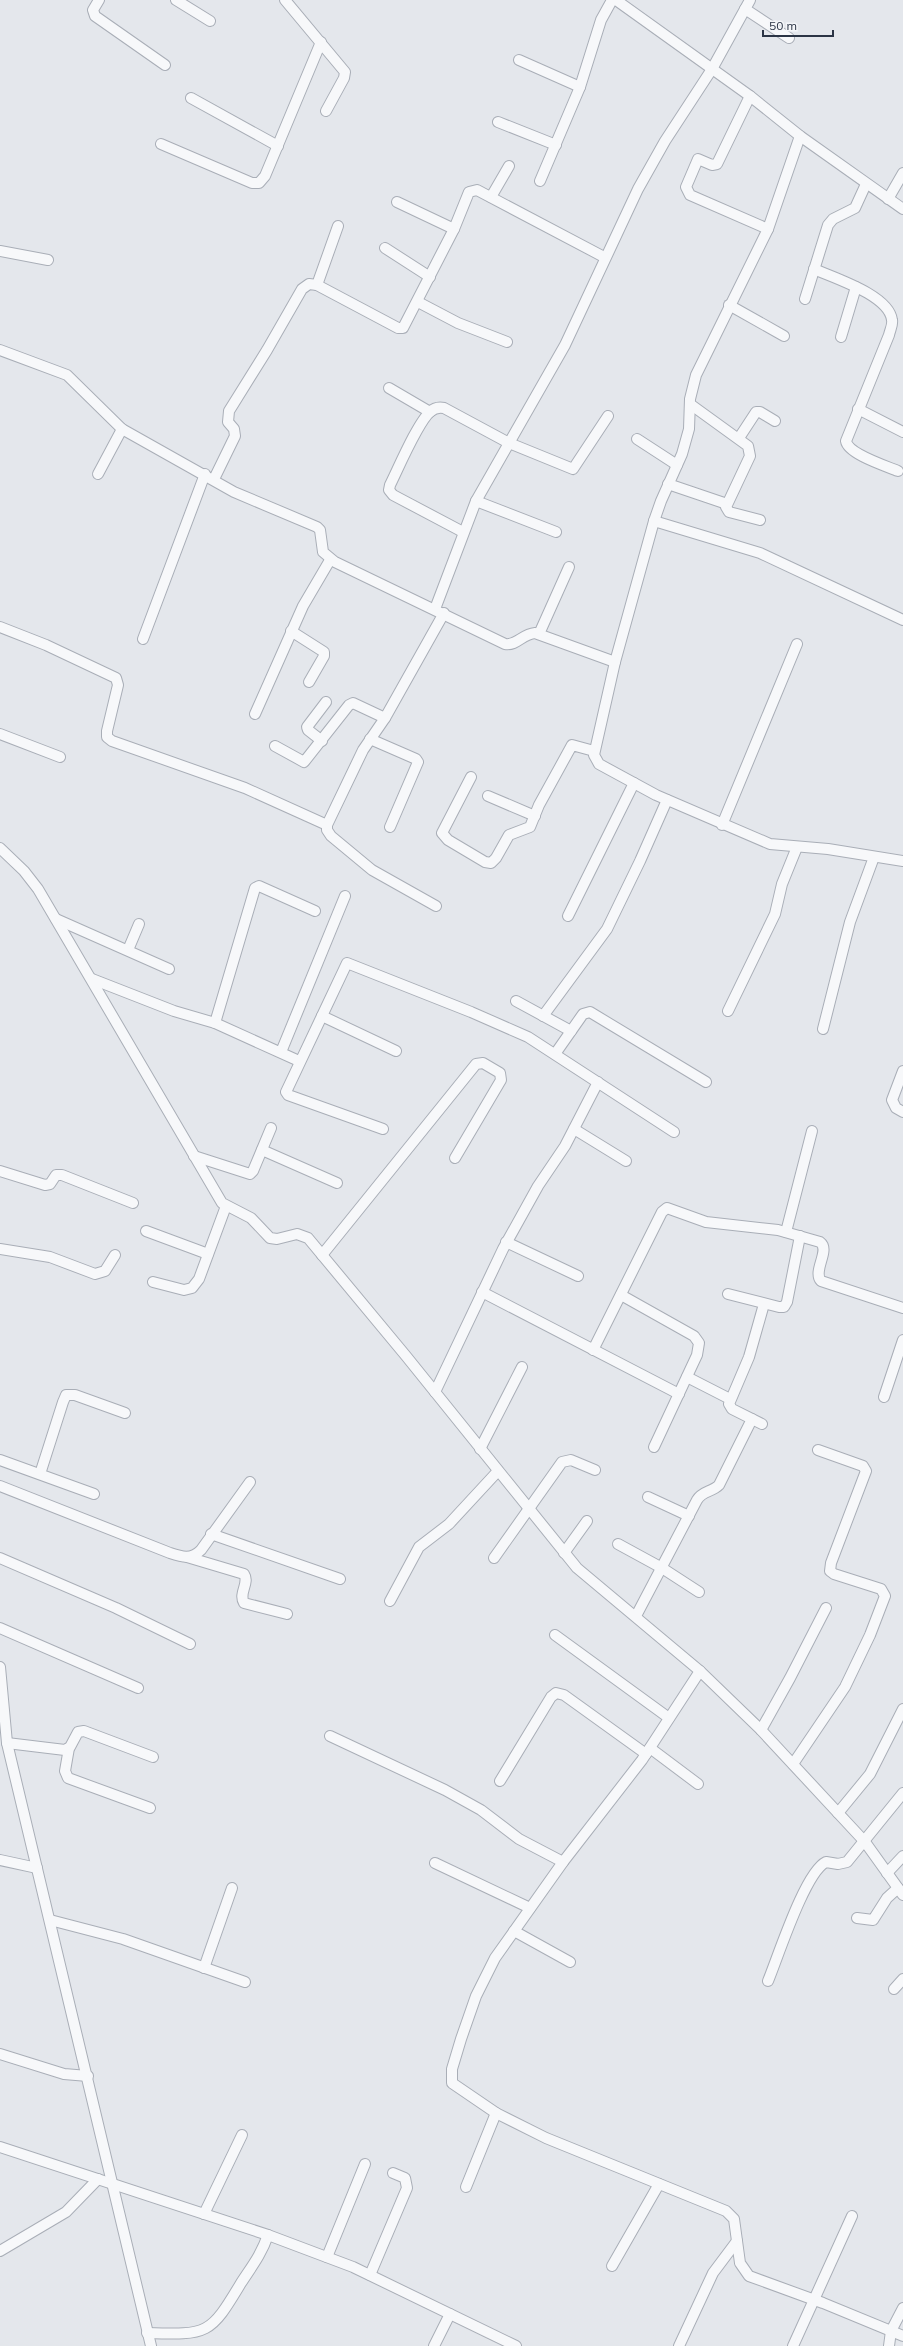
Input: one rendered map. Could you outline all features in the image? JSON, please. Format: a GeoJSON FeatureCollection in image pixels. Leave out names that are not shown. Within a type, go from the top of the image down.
{"type":"FeatureCollection","features":[{"type":"Feature","properties":{"kind":"street"},"geometry":{"type":"LineString","coordinates":[[99,0],[93,10],[95,16],[165,65]]}},
{"type":"Feature","properties":{"kind":"street"},"geometry":{"type":"LineString","coordinates":[[176,0],[210,21]]}},
{"type":"Feature","properties":{"kind":"street"},"geometry":{"type":"LineString","coordinates":[[285,0],[321,42],[345,74],[326,111]]}},
{"type":"Feature","properties":{"kind":"street"},"geometry":{"type":"LineString","coordinates":[[540,180],[556,146],[580,87],[596,30],[612,0]]}},
{"type":"Feature","properties":{"kind":"street"},"geometry":{"type":"LineString","coordinates":[[616,0],[750,96],[800,136],[903,209]]}},
{"type":"Feature","properties":{"kind":"street"},"geometry":{"type":"LineString","coordinates":[[436,906],[372,870],[330,836],[327,826],[353,770],[370,739],[384,718],[439,611],[463,532],[476,501],[565,345],[604,257],[647,172],[712,69],[748,4],[789,38]]}},
{"type":"Feature","properties":{"kind":"street"},"geometry":{"type":"LineString","coordinates":[[161,144],[256,184],[262,181],[321,42]]}},
{"type":"Feature","properties":{"kind":"street"},"geometry":{"type":"LineString","coordinates":[[519,60],[580,87]]}},
{"type":"Feature","properties":{"kind":"street"},"geometry":{"type":"LineString","coordinates":[[750,96],[717,164],[712,165],[698,159],[686,187],[690,195],[768,229]]}},
{"type":"Feature","properties":{"kind":"street"},"geometry":{"type":"LineString","coordinates":[[192,98],[278,146]]}},
{"type":"Feature","properties":{"kind":"street"},"geometry":{"type":"LineString","coordinates":[[498,122],[556,146]]}},
{"type":"Feature","properties":{"kind":"street"},"geometry":{"type":"LineString","coordinates":[[800,136],[768,229],[728,305],[696,375],[690,404],[689,429],[677,465],[654,521],[615,662],[594,751],[600,764],[634,783],[722,825],[770,844],[828,849],[903,861]]}},
{"type":"Feature","properties":{"kind":"street"},"geometry":{"type":"LineString","coordinates":[[491,197],[509,166]]}},
{"type":"Feature","properties":{"kind":"street"},"geometry":{"type":"LineString","coordinates":[[888,199],[903,173]]}},
{"type":"Feature","properties":{"kind":"street"},"geometry":{"type":"LineString","coordinates":[[805,299],[830,223],[855,208],[866,184]]}},
{"type":"Feature","properties":{"kind":"street"},"geometry":{"type":"LineString","coordinates":[[143,639],[209,477],[234,436],[234,429],[227,419],[233,403],[267,350],[302,289],[309,284],[317,286],[398,328],[403,328],[407,324],[430,278],[454,228],[469,192],[478,190],[604,257]]}},
{"type":"Feature","properties":{"kind":"street"},"geometry":{"type":"LineString","coordinates":[[398,202],[454,228]]}},
{"type":"Feature","properties":{"kind":"street"},"geometry":{"type":"LineString","coordinates":[[317,286],[338,226]]}},
{"type":"Feature","properties":{"kind":"street"},"geometry":{"type":"LineString","coordinates":[[385,248],[430,278]]}},
{"type":"Feature","properties":{"kind":"street"},"geometry":{"type":"LineString","coordinates":[[0,251],[48,260]]}},
{"type":"Feature","properties":{"kind":"street"},"geometry":{"type":"LineString","coordinates":[[814,269],[872,295],[889,313],[892,320],[888,335],[846,439],[847,446],[859,454],[898,471]]}},
{"type":"Feature","properties":{"kind":"street"},"geometry":{"type":"LineString","coordinates":[[841,337],[856,287]]}},
{"type":"Feature","properties":{"kind":"street"},"geometry":{"type":"LineString","coordinates":[[418,302],[473,330],[507,342]]}},
{"type":"Feature","properties":{"kind":"street"},"geometry":{"type":"LineString","coordinates":[[728,305],[784,336]]}},
{"type":"Feature","properties":{"kind":"street"},"geometry":{"type":"LineString","coordinates":[[0,350],[67,375],[122,429],[247,498],[317,527],[320,530],[323,552],[330,560],[505,644],[515,644],[530,633],[539,634],[615,662]]}},
{"type":"Feature","properties":{"kind":"street"},"geometry":{"type":"LineString","coordinates":[[389,388],[430,412]]}},
{"type":"Feature","properties":{"kind":"street"},"geometry":{"type":"LineString","coordinates":[[690,404],[739,438],[748,446],[750,456],[727,504],[726,510],[760,520]]}},
{"type":"Feature","properties":{"kind":"street"},"geometry":{"type":"LineString","coordinates":[[463,532],[393,495],[389,490],[416,435],[430,412],[437,407],[444,408],[509,443],[573,469],[608,416]]}},
{"type":"Feature","properties":{"kind":"street"},"geometry":{"type":"LineString","coordinates":[[858,409],[903,432]]}},
{"type":"Feature","properties":{"kind":"street"},"geometry":{"type":"LineString","coordinates":[[739,438],[756,412],[775,421]]}},
{"type":"Feature","properties":{"kind":"street"},"geometry":{"type":"LineString","coordinates":[[98,474],[122,429]]}},
{"type":"Feature","properties":{"kind":"street"},"geometry":{"type":"LineString","coordinates":[[637,439],[677,465]]}},
{"type":"Feature","properties":{"kind":"street"},"geometry":{"type":"LineString","coordinates":[[668,484],[727,504]]}},
{"type":"Feature","properties":{"kind":"street"},"geometry":{"type":"LineString","coordinates":[[476,501],[556,532]]}},
{"type":"Feature","properties":{"kind":"street"},"geometry":{"type":"LineString","coordinates":[[654,521],[760,553],[903,620]]}},
{"type":"Feature","properties":{"kind":"street"},"geometry":{"type":"LineString","coordinates":[[255,714],[291,631],[330,560]]}},
{"type":"Feature","properties":{"kind":"street"},"geometry":{"type":"LineString","coordinates":[[539,634],[569,567]]}},
{"type":"Feature","properties":{"kind":"street"},"geometry":{"type":"LineString","coordinates":[[0,627],[46,645],[116,678],[118,685],[107,731],[107,737],[112,741],[245,788],[327,826]]}},
{"type":"Feature","properties":{"kind":"street"},"geometry":{"type":"LineString","coordinates":[[291,631],[324,652],[324,656],[309,682]]}},
{"type":"Feature","properties":{"kind":"street"},"geometry":{"type":"LineString","coordinates":[[722,825],[797,644]]}},
{"type":"Feature","properties":{"kind":"street"},"geometry":{"type":"LineString","coordinates":[[322,741],[308,730],[307,727],[326,702]]}},
{"type":"Feature","properties":{"kind":"street"},"geometry":{"type":"LineString","coordinates":[[275,746],[304,762],[350,704],[355,703],[384,718]]}},
{"type":"Feature","properties":{"kind":"street"},"geometry":{"type":"LineString","coordinates":[[0,734],[60,757]]}},
{"type":"Feature","properties":{"kind":"street"},"geometry":{"type":"LineString","coordinates":[[370,739],[416,759],[418,762],[390,827]]}},
{"type":"Feature","properties":{"kind":"street"},"geometry":{"type":"LineString","coordinates":[[471,777],[443,830],[443,835],[448,840],[485,862],[491,863],[496,858],[507,837],[527,830],[572,745],[594,751]]}},
{"type":"Feature","properties":{"kind":"street"},"geometry":{"type":"LineString","coordinates":[[568,916],[634,783]]}},
{"type":"Feature","properties":{"kind":"street"},"geometry":{"type":"LineString","coordinates":[[488,796],[535,816]]}},
{"type":"Feature","properties":{"kind":"street"},"geometry":{"type":"LineString","coordinates":[[543,1016],[607,929],[640,861],[667,800]]}},
{"type":"Feature","properties":{"kind":"street"},"geometry":{"type":"LineString","coordinates":[[728,1011],[775,914],[782,884],[798,847]]}},
{"type":"Feature","properties":{"kind":"street"},"geometry":{"type":"LineString","coordinates":[[0,848],[24,871],[56,919],[217,1197],[226,1206],[251,1218],[273,1239],[297,1234],[304,1236],[322,1255],[435,1392],[564,1553],[585,1576],[636,1616],[700,1671],[793,1764],[865,1842],[900,1892],[887,1898],[873,1920],[857,1918]]}},
{"type":"Feature","properties":{"kind":"street"},"geometry":{"type":"LineString","coordinates":[[823,1029],[850,922],[874,857]]}},
{"type":"Feature","properties":{"kind":"street"},"geometry":{"type":"LineString","coordinates":[[215,1023],[255,888],[259,886],[315,911]]}},
{"type":"Feature","properties":{"kind":"street"},"geometry":{"type":"LineString","coordinates":[[281,1052],[345,896]]}},
{"type":"Feature","properties":{"kind":"street"},"geometry":{"type":"LineString","coordinates":[[56,919],[169,968]]}},
{"type":"Feature","properties":{"kind":"street"},"geometry":{"type":"LineString","coordinates":[[128,950],[139,924]]}},
{"type":"Feature","properties":{"kind":"street"},"geometry":{"type":"LineString","coordinates":[[383,1128],[288,1095],[286,1090],[345,965],[351,963],[528,1037],[674,1132]]}},
{"type":"Feature","properties":{"kind":"street"},"geometry":{"type":"LineString","coordinates":[[92,980],[174,1011],[215,1023],[299,1061]]}},
{"type":"Feature","properties":{"kind":"street"},"geometry":{"type":"LineString","coordinates":[[516,1001],[571,1031]]}},
{"type":"Feature","properties":{"kind":"street"},"geometry":{"type":"LineString","coordinates":[[555,1054],[583,1014],[587,1012],[593,1013],[706,1082]]}},
{"type":"Feature","properties":{"kind":"street"},"geometry":{"type":"LineString","coordinates":[[322,1016],[396,1051]]}},
{"type":"Feature","properties":{"kind":"street"},"geometry":{"type":"LineString","coordinates":[[322,1255],[476,1064],[483,1063],[500,1073],[501,1080],[455,1158]]}},
{"type":"Feature","properties":{"kind":"street"},"geometry":{"type":"LineString","coordinates":[[903,1071],[892,1100],[896,1108],[903,1112]]}},
{"type":"Feature","properties":{"kind":"street"},"geometry":{"type":"LineString","coordinates":[[435,1392],[506,1242],[538,1186],[560,1156],[598,1082]]}},
{"type":"Feature","properties":{"kind":"street"},"geometry":{"type":"LineString","coordinates":[[194,1156],[248,1174],[253,1172],[271,1128]]}},
{"type":"Feature","properties":{"kind":"street"},"geometry":{"type":"LineString","coordinates":[[574,1130],[626,1161]]}},
{"type":"Feature","properties":{"kind":"street"},"geometry":{"type":"LineString","coordinates":[[786,1232],[812,1131]]}},
{"type":"Feature","properties":{"kind":"street"},"geometry":{"type":"LineString","coordinates":[[262,1150],[336,1183]]}},
{"type":"Feature","properties":{"kind":"street"},"geometry":{"type":"LineString","coordinates":[[0,1171],[44,1185],[50,1184],[56,1175],[62,1175],[133,1203]]}},
{"type":"Feature","properties":{"kind":"street"},"geometry":{"type":"LineString","coordinates":[[153,1282],[184,1290],[192,1288],[199,1279],[226,1206]]}},
{"type":"Feature","properties":{"kind":"street"},"geometry":{"type":"LineString","coordinates":[[593,1350],[664,1209],[712,1223],[786,1232],[820,1242],[823,1245],[818,1275],[821,1281],[903,1308]]}},
{"type":"Feature","properties":{"kind":"street"},"geometry":{"type":"LineString","coordinates":[[146,1230],[208,1254]]}},
{"type":"Feature","properties":{"kind":"street"},"geometry":{"type":"LineString","coordinates":[[728,1294],[778,1307],[785,1305],[800,1236]]}},
{"type":"Feature","properties":{"kind":"street"},"geometry":{"type":"LineString","coordinates":[[506,1242],[578,1276]]}},
{"type":"Feature","properties":{"kind":"street"},"geometry":{"type":"LineString","coordinates":[[0,1249],[50,1258],[95,1274],[105,1271],[115,1255]]}},
{"type":"Feature","properties":{"kind":"street"},"geometry":{"type":"LineString","coordinates":[[482,1292],[679,1394]]}},
{"type":"Feature","properties":{"kind":"street"},"geometry":{"type":"LineString","coordinates":[[622,1295],[697,1338],[698,1354],[654,1447]]}},
{"type":"Feature","properties":{"kind":"street"},"geometry":{"type":"LineString","coordinates":[[762,1424],[730,1407],[730,1399],[748,1358],[764,1304]]}},
{"type":"Feature","properties":{"kind":"street"},"geometry":{"type":"LineString","coordinates":[[884,1397],[903,1340]]}},
{"type":"Feature","properties":{"kind":"street"},"geometry":{"type":"LineString","coordinates":[[480,1449],[522,1366]]}},
{"type":"Feature","properties":{"kind":"street"},"geometry":{"type":"LineString","coordinates":[[687,1377],[730,1399]]}},
{"type":"Feature","properties":{"kind":"street"},"geometry":{"type":"LineString","coordinates":[[40,1474],[62,1402],[66,1396],[75,1395],[125,1413]]}},
{"type":"Feature","properties":{"kind":"street"},"geometry":{"type":"LineString","coordinates":[[636,1616],[688,1516],[700,1496],[712,1491],[719,1485],[752,1419]]}},
{"type":"Feature","properties":{"kind":"street"},"geometry":{"type":"LineString","coordinates":[[793,1764],[845,1687],[870,1635],[885,1596],[881,1589],[834,1574],[830,1571],[831,1563],[866,1471],[863,1466],[818,1450]]}},
{"type":"Feature","properties":{"kind":"street"},"geometry":{"type":"LineString","coordinates":[[0,1460],[94,1494]]}},
{"type":"Feature","properties":{"kind":"street"},"geometry":{"type":"LineString","coordinates":[[494,1558],[564,1460],[571,1460],[596,1470]]}},
{"type":"Feature","properties":{"kind":"street"},"geometry":{"type":"LineString","coordinates":[[390,1602],[419,1547],[449,1524],[498,1471]]}},
{"type":"Feature","properties":{"kind":"street"},"geometry":{"type":"LineString","coordinates":[[187,1558],[198,1554],[250,1482]]}},
{"type":"Feature","properties":{"kind":"street"},"geometry":{"type":"LineString","coordinates":[[0,1486],[170,1553],[244,1574],[246,1581],[241,1596],[244,1603],[287,1614]]}},
{"type":"Feature","properties":{"kind":"street"},"geometry":{"type":"LineString","coordinates":[[648,1497],[688,1516]]}},
{"type":"Feature","properties":{"kind":"street"},"geometry":{"type":"LineString","coordinates":[[564,1553],[587,1521]]}},
{"type":"Feature","properties":{"kind":"street"},"geometry":{"type":"LineString","coordinates":[[211,1534],[340,1579]]}},
{"type":"Feature","properties":{"kind":"street"},"geometry":{"type":"LineString","coordinates":[[618,1544],[662,1568],[699,1592]]}},
{"type":"Feature","properties":{"kind":"street"},"geometry":{"type":"LineString","coordinates":[[0,1558],[116,1608],[190,1644]]}},
{"type":"Feature","properties":{"kind":"street"},"geometry":{"type":"LineString","coordinates":[[760,1730],[790,1678],[826,1608]]}},
{"type":"Feature","properties":{"kind":"street"},"geometry":{"type":"LineString","coordinates":[[0,1628],[138,1688]]}},
{"type":"Feature","properties":{"kind":"street"},"geometry":{"type":"LineString","coordinates":[[555,1636],[669,1718]]}},
{"type":"Feature","properties":{"kind":"street"},"geometry":{"type":"LineString","coordinates":[[0,1667],[7,1743],[88,2076],[151,2346]]}},
{"type":"Feature","properties":{"kind":"street"},"geometry":{"type":"LineString","coordinates":[[700,1671],[648,1751],[603,1814],[563,1862],[495,1958],[476,1996],[451,2074],[455,2086],[496,2113],[577,2152],[660,2184],[732,2216],[740,2263],[749,2276],[813,2299],[903,2336]]}},
{"type":"Feature","properties":{"kind":"street"},"geometry":{"type":"LineString","coordinates":[[500,1782],[550,1697],[556,1693],[564,1695],[698,1784]]}},
{"type":"Feature","properties":{"kind":"street"},"geometry":{"type":"LineString","coordinates":[[838,1813],[870,1774],[903,1709]]}},
{"type":"Feature","properties":{"kind":"street"},"geometry":{"type":"LineString","coordinates":[[150,1808],[68,1778],[65,1771],[69,1748],[78,1732],[84,1731],[153,1757]]}},
{"type":"Feature","properties":{"kind":"street"},"geometry":{"type":"LineString","coordinates":[[330,1736],[451,1793],[481,1810],[519,1839],[563,1862]]}},
{"type":"Feature","properties":{"kind":"street"},"geometry":{"type":"LineString","coordinates":[[7,1743],[60,1750],[69,1748]]}},
{"type":"Feature","properties":{"kind":"street"},"geometry":{"type":"LineString","coordinates":[[768,1981],[796,1909],[816,1871],[826,1862],[844,1864],[865,1842],[903,1793]]}},
{"type":"Feature","properties":{"kind":"street"},"geometry":{"type":"LineString","coordinates":[[887,1872],[903,1856]]}},
{"type":"Feature","properties":{"kind":"street"},"geometry":{"type":"LineString","coordinates":[[0,1860],[37,1868]]}},
{"type":"Feature","properties":{"kind":"street"},"geometry":{"type":"LineString","coordinates":[[435,1863],[530,1908]]}},
{"type":"Feature","properties":{"kind":"street"},"geometry":{"type":"LineString","coordinates":[[204,1968],[232,1888]]}},
{"type":"Feature","properties":{"kind":"street"},"geometry":{"type":"LineString","coordinates":[[50,1920],[123,1939],[245,1982]]}},
{"type":"Feature","properties":{"kind":"street"},"geometry":{"type":"LineString","coordinates":[[514,1931],[570,1962]]}},
{"type":"Feature","properties":{"kind":"street"},"geometry":{"type":"LineString","coordinates":[[894,1989],[903,1979]]}},
{"type":"Feature","properties":{"kind":"street"},"geometry":{"type":"LineString","coordinates":[[0,2054],[64,2074],[88,2076]]}},
{"type":"Feature","properties":{"kind":"street"},"geometry":{"type":"LineString","coordinates":[[466,2187],[496,2113]]}},
{"type":"Feature","properties":{"kind":"street"},"geometry":{"type":"LineString","coordinates":[[204,2214],[242,2135]]}},
{"type":"Feature","properties":{"kind":"street"},"geometry":{"type":"LineString","coordinates":[[0,2147],[268,2235],[327,2257],[370,2275],[516,2346]]}},
{"type":"Feature","properties":{"kind":"street"},"geometry":{"type":"LineString","coordinates":[[327,2257],[365,2164]]}},
{"type":"Feature","properties":{"kind":"street"},"geometry":{"type":"LineString","coordinates":[[370,2275],[407,2188],[406,2178],[393,2173]]}},
{"type":"Feature","properties":{"kind":"street"},"geometry":{"type":"LineString","coordinates":[[0,2251],[66,2212],[98,2179]]}},
{"type":"Feature","properties":{"kind":"street"},"geometry":{"type":"LineString","coordinates":[[612,2266],[660,2184]]}},
{"type":"Feature","properties":{"kind":"street"},"geometry":{"type":"LineString","coordinates":[[793,2346],[813,2299],[852,2216]]}},
{"type":"Feature","properties":{"kind":"street"},"geometry":{"type":"LineString","coordinates":[[148,2333],[187,2333],[205,2330],[216,2323],[260,2257],[268,2235]]}},
{"type":"Feature","properties":{"kind":"street"},"geometry":{"type":"LineString","coordinates":[[679,2346],[713,2273],[737,2241]]}},
{"type":"Feature","properties":{"kind":"street"},"geometry":{"type":"LineString","coordinates":[[889,2346],[891,2331],[903,2308]]}},
{"type":"Feature","properties":{"kind":"street"},"geometry":{"type":"LineString","coordinates":[[434,2346],[450,2314]]}}]}
